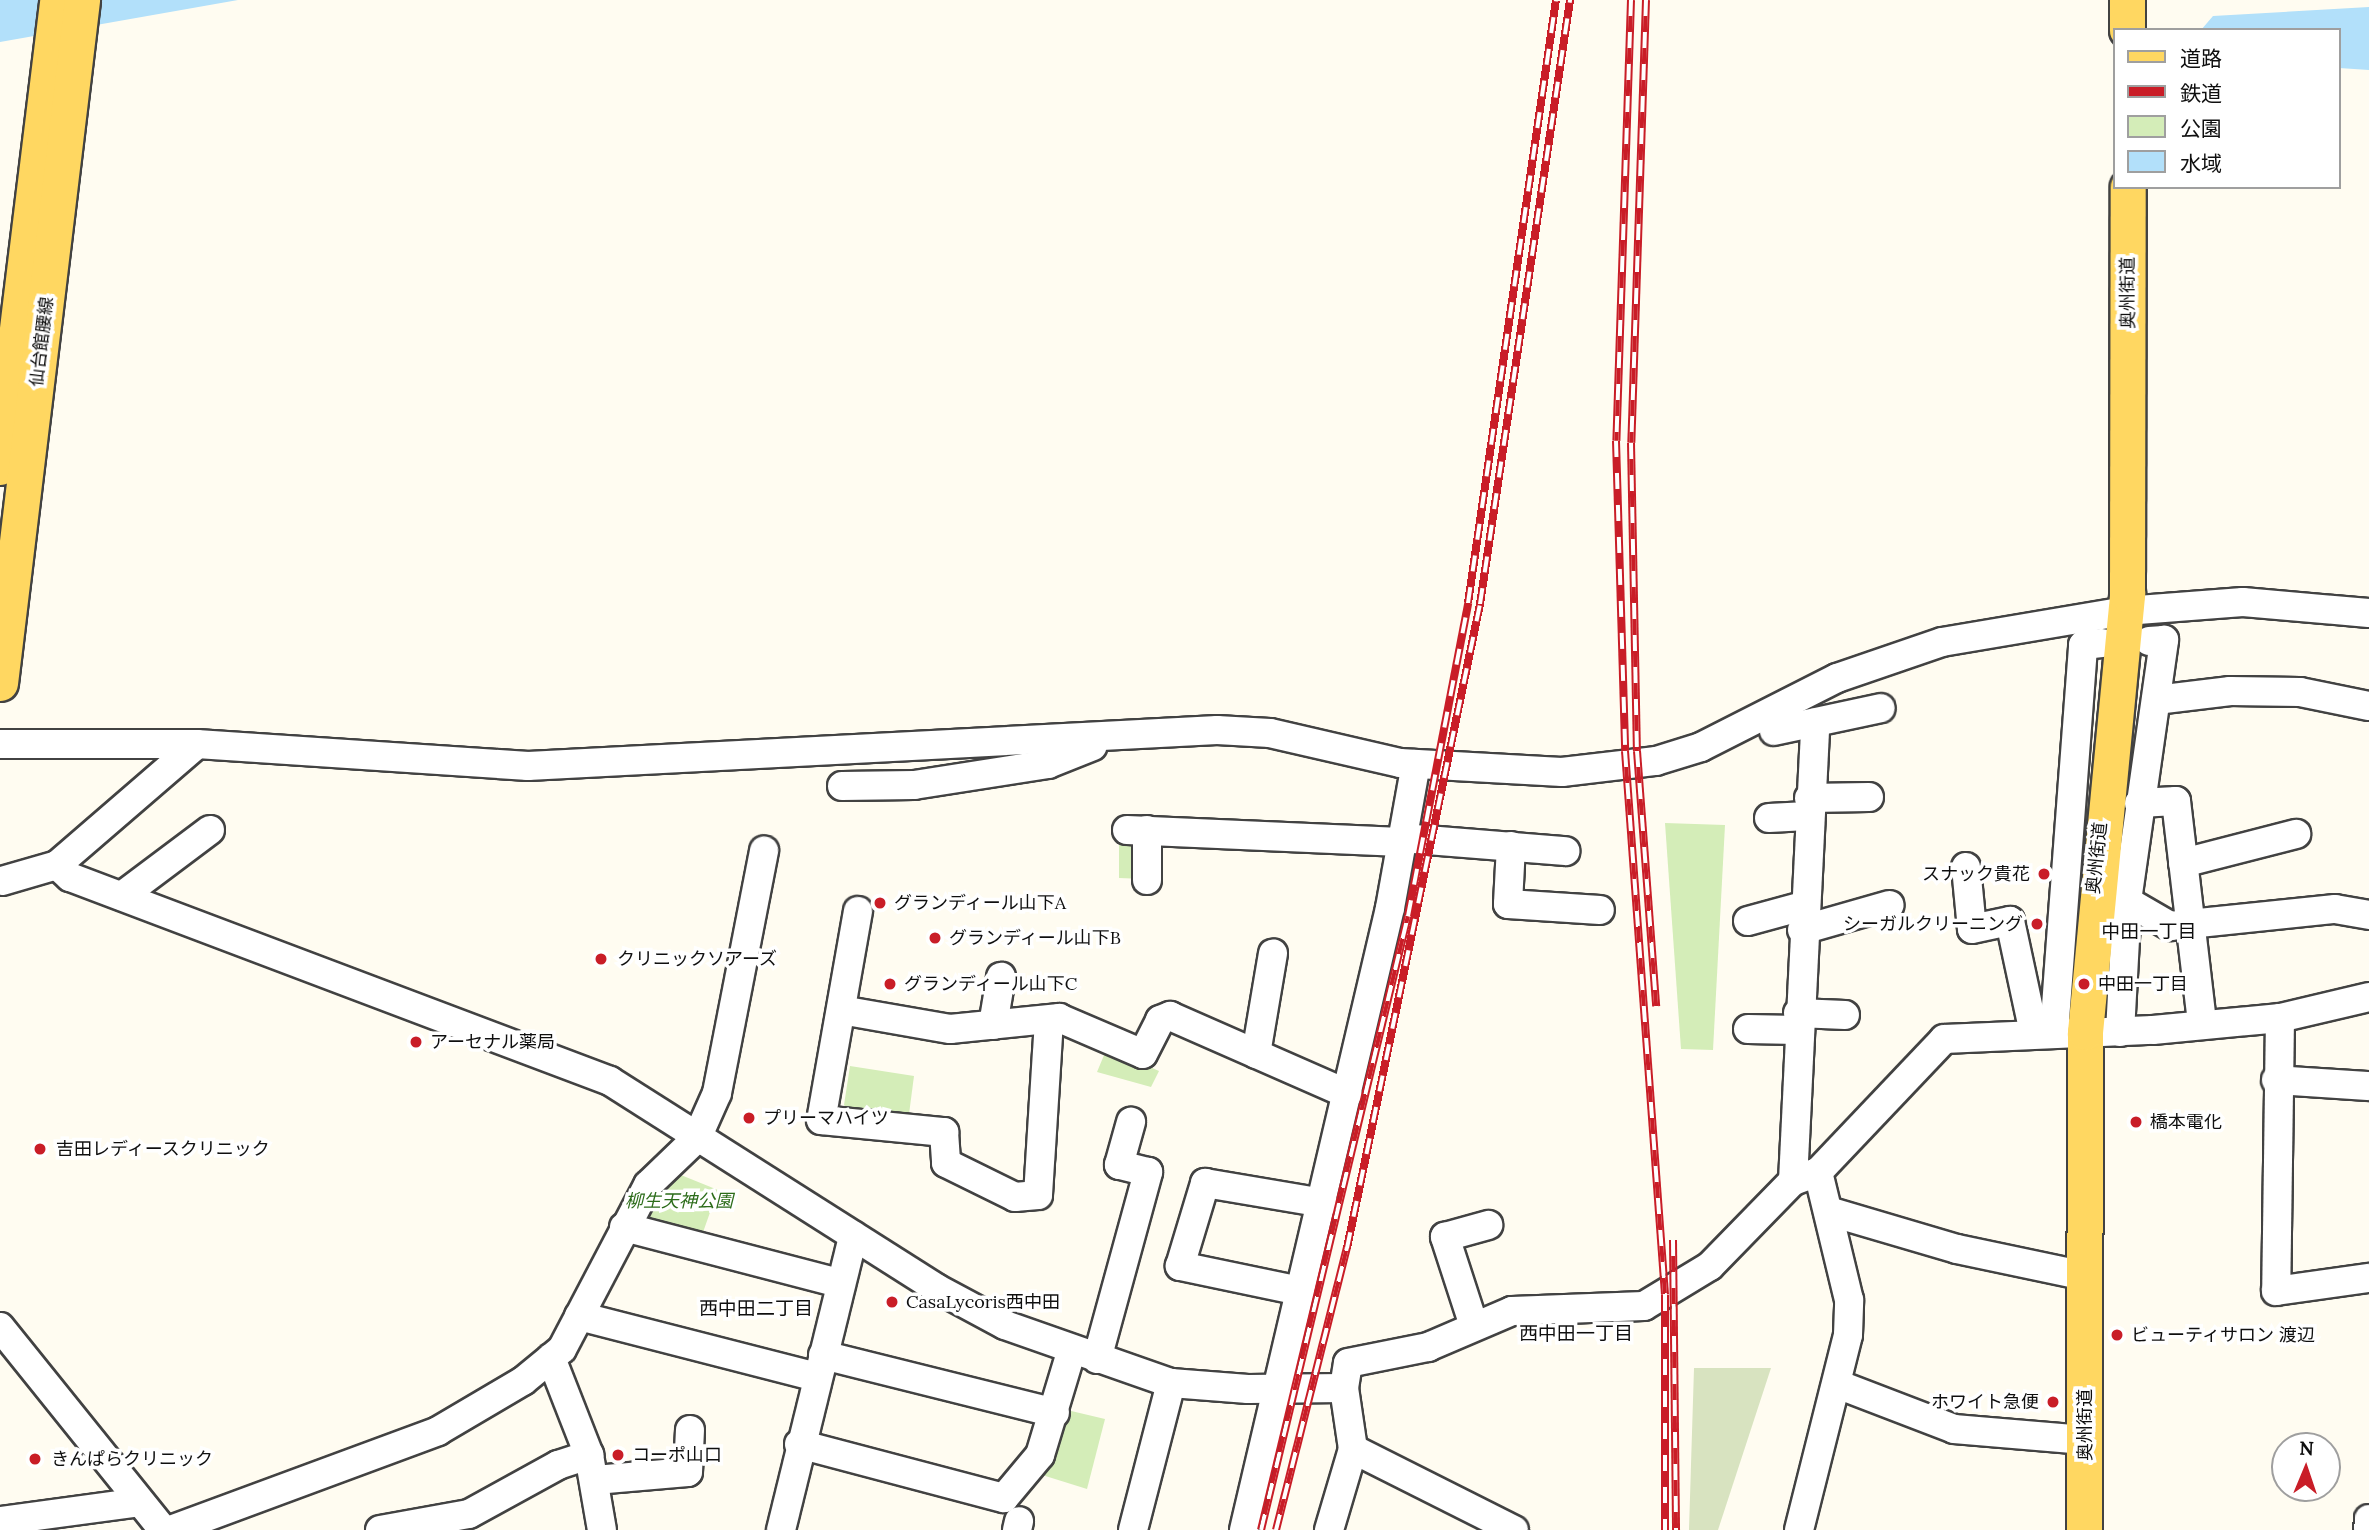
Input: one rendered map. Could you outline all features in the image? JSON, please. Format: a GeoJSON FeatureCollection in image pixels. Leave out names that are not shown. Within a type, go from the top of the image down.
{"type":"FeatureCollection","features":[{"type":"Feature","properties":{"kind":"main road","name":"仙台館腰線"},"geometry":{"type":"LineString","coordinates":[[0,467],[57,0]]}},
{"type":"Feature","properties":{"kind":"main road","name":"仙台館腰線"},"geometry":{"type":"LineString","coordinates":[[0,684],[82,0]]}},
{"type":"Feature","properties":{"kind":"main road"},"geometry":{"type":"LineString","coordinates":[[2127,0],[2127,28]]}},
{"type":"Feature","properties":{"kind":"main road","name":"奥州街道"},"geometry":{"type":"LineString","coordinates":[[2084,1530],[2085,1276],[2058,1032],[2126,602],[2128,189]]}},
{"type":"Feature","properties":{"kind":"street"},"geometry":{"type":"LineString","coordinates":[[0,744],[197,744],[528,766],[1115,737],[1270,733],[1370,759],[1562,772],[1656,761],[1701,747],[1896,654],[2126,602],[2243,603],[2369,613]]}},
{"type":"Feature","properties":{"kind":"street"},"geometry":{"type":"LineString","coordinates":[[2120,1032],[2127,901],[2164,640],[2149,641]]}},
{"type":"Feature","properties":{"kind":"street"},"geometry":{"type":"LineString","coordinates":[[2058,1032],[2083,645],[2102,643]]}},
{"type":"Feature","properties":{"kind":"street"},"geometry":{"type":"LineString","coordinates":[[2156,700],[2289,692],[2369,706]]}},
{"type":"Feature","properties":{"kind":"street"},"geometry":{"type":"LineString","coordinates":[[1774,731],[1881,708]]}},
{"type":"Feature","properties":{"kind":"street"},"geometry":{"type":"LineString","coordinates":[[1799,1530],[1837,1384],[1849,1300],[1828,1211],[1806,1176],[1798,1021],[1808,807],[1815,723]]}},
{"type":"Feature","properties":{"kind":"street"},"geometry":{"type":"LineString","coordinates":[[842,786],[914,785],[1048,764],[1115,737]]}},
{"type":"Feature","properties":{"kind":"street"},"geometry":{"type":"LineString","coordinates":[[2,881],[57,865],[197,744]]}},
{"type":"Feature","properties":{"kind":"street"},"geometry":{"type":"LineString","coordinates":[[1244,1530],[1348,1094],[1416,764]]}},
{"type":"Feature","properties":{"kind":"street"},"geometry":{"type":"LineString","coordinates":[[1769,818],[1808,807],[1869,797]]}},
{"type":"Feature","properties":{"kind":"street"},"geometry":{"type":"LineString","coordinates":[[2139,803],[2175,800],[2202,1024]]}},
{"type":"Feature","properties":{"kind":"street"},"geometry":{"type":"LineString","coordinates":[[122,896],[210,830]]}},
{"type":"Feature","properties":{"kind":"street"},"geometry":{"type":"LineString","coordinates":[[1147,880],[1137,830],[1402,840],[1565,851]]}},
{"type":"Feature","properties":{"kind":"street"},"geometry":{"type":"LineString","coordinates":[[2183,863],[2296,834]]}},
{"type":"Feature","properties":{"kind":"street"},"geometry":{"type":"LineString","coordinates":[[1511,846],[1508,904],[1600,910]]}},
{"type":"Feature","properties":{"kind":"street"},"geometry":{"type":"LineString","coordinates":[[171,1530],[438,1430],[551,1358],[579,1316],[648,1185],[697,1138],[717,1093],[764,851]]}},
{"type":"Feature","properties":{"kind":"street"},"geometry":{"type":"LineString","coordinates":[[57,865],[122,896],[600,1076],[936,1288],[1084,1355],[1171,1384],[1279,1389],[1344,1388]]}},
{"type":"Feature","properties":{"kind":"street"},"geometry":{"type":"LineString","coordinates":[[1966,867],[1972,929],[2010,921],[2058,1032]]}},
{"type":"Feature","properties":{"kind":"street"},"geometry":{"type":"LineString","coordinates":[[2127,901],[2170,926],[2335,909],[2369,915]]}},
{"type":"Feature","properties":{"kind":"street"},"geometry":{"type":"LineString","coordinates":[[1748,921],[1803,918],[1890,905]]}},
{"type":"Feature","properties":{"kind":"street"},"geometry":{"type":"LineString","coordinates":[[858,911],[821,1120],[944,1132],[946,1163],[1014,1197],[1038,1195],[1049,1020]]}},
{"type":"Feature","properties":{"kind":"street"},"geometry":{"type":"LineString","coordinates":[[1256,1054],[1273,953]]}},
{"type":"Feature","properties":{"kind":"street"},"geometry":{"type":"LineString","coordinates":[[993,1025],[1001,977]]}},
{"type":"Feature","properties":{"kind":"street"},"geometry":{"type":"LineString","coordinates":[[1329,1530],[1353,1449],[1344,1388],[1348,1363],[1428,1347],[1474,1326],[1546,1306],[1644,1306],[1710,1266],[1806,1176],[1944,1039],[2058,1032],[2120,1032],[2280,1018],[2369,997]]}},
{"type":"Feature","properties":{"kind":"street"},"geometry":{"type":"LineString","coordinates":[[841,1010],[950,1030],[1059,1018],[1143,1054],[1160,1020],[1170,1016],[1348,1094]]}},
{"type":"Feature","properties":{"kind":"street"},"geometry":{"type":"LineString","coordinates":[[1748,1029],[1845,1014]]}},
{"type":"Feature","properties":{"kind":"street"},"geometry":{"type":"LineString","coordinates":[[2280,1018],[2276,1080],[2276,1292],[2369,1278]]}},
{"type":"Feature","properties":{"kind":"street"},"geometry":{"type":"LineString","coordinates":[[2276,1080],[2369,1086]]}},
{"type":"Feature","properties":{"kind":"street"},"geometry":{"type":"LineString","coordinates":[[799,1444],[1004,1498],[1041,1455],[1055,1413],[1084,1355],[1148,1172],[1119,1165],[1130,1122]]}},
{"type":"Feature","properties":{"kind":"street"},"geometry":{"type":"LineString","coordinates":[[1300,1291],[1180,1266],[1205,1183],[1323,1203]]}},
{"type":"Feature","properties":{"kind":"street"},"geometry":{"type":"LineString","coordinates":[[1828,1211],[1957,1249],[2085,1276]]}},
{"type":"Feature","properties":{"kind":"street"},"geometry":{"type":"LineString","coordinates":[[1474,1326],[1445,1237],[1488,1225]]}},
{"type":"Feature","properties":{"kind":"street"},"geometry":{"type":"LineString","coordinates":[[624,1227],[839,1283]]}},
{"type":"Feature","properties":{"kind":"street"},"geometry":{"type":"LineString","coordinates":[[781,1530],[799,1444],[853,1236]]}},
{"type":"Feature","properties":{"kind":"street"},"geometry":{"type":"LineString","coordinates":[[579,1316],[1055,1413]]}},
{"type":"Feature","properties":{"kind":"street"},"geometry":{"type":"LineString","coordinates":[[0,1327],[163,1530]]}},
{"type":"Feature","properties":{"kind":"street"},"geometry":{"type":"LineString","coordinates":[[551,1358],[592,1467],[602,1530]]}},
{"type":"Feature","properties":{"kind":"street"},"geometry":{"type":"LineString","coordinates":[[1133,1530],[1171,1384]]}},
{"type":"Feature","properties":{"kind":"street"},"geometry":{"type":"LineString","coordinates":[[1837,1384],[1954,1429],[2085,1440]]}},
{"type":"Feature","properties":{"kind":"street"},"geometry":{"type":"LineString","coordinates":[[380,1530],[469,1514],[558,1465],[688,1472],[690,1430]]}},
{"type":"Feature","properties":{"kind":"street"},"geometry":{"type":"LineString","coordinates":[[1353,1449],[1514,1530]]}},
{"type":"Feature","properties":{"kind":"street"},"geometry":{"type":"LineString","coordinates":[[0,1521],[140,1502]]}},
{"type":"Feature","properties":{"kind":"street"},"geometry":{"type":"LineString","coordinates":[[2368,1530],[2369,1519]]}},
{"type":"Feature","properties":{"kind":"green space"},"geometry":{"type":"Polygon","coordinates":[[[1665,823],[1725,825],[1713,1050],[1681,1049],[1665,823]]]}},
{"type":"Feature","properties":{"kind":"green space"},"geometry":{"type":"Polygon","coordinates":[[[1119,834],[1134,835],[1144,879],[1119,878],[1119,834]]]}},
{"type":"Feature","properties":{"kind":"green space"},"geometry":{"type":"Polygon","coordinates":[[[1107,1048],[1159,1071],[1151,1087],[1097,1072],[1107,1048]]]}},
{"type":"Feature","properties":{"kind":"green space"},"geometry":{"type":"Polygon","coordinates":[[[850,1066],[914,1076],[909,1114],[851,1114],[844,1105],[850,1066]]]}},
{"type":"Feature","properties":{"kind":"green space","name":"柳生天神公園"},"geometry":{"type":"Polygon","coordinates":[[[671,1171],[718,1190],[702,1235],[642,1215],[671,1171]]]}},
{"type":"Feature","properties":{"kind":"green space"},"geometry":{"type":"Polygon","coordinates":[[[1694,1368],[1771,1368],[1718,1530],[1689,1530],[1694,1368]]]}},
{"type":"Feature","properties":{"kind":"green space"},"geometry":{"type":"Polygon","coordinates":[[[1067,1410],[1105,1419],[1087,1489],[1039,1474],[1067,1410]]]}},
{"type":"Feature","properties":{"kind":"water"},"geometry":{"type":"Polygon","coordinates":[[[0,0],[238,0],[0,42],[0,0]]]}},
{"type":"Feature","properties":{"kind":"water"},"geometry":{"type":"Polygon","coordinates":[[[2369,7],[2369,70],[2341,68],[2341,28],[2203,28],[2213,16],[2369,7]]]}},
{"type":"Feature","properties":{"kind":"railway"},"geometry":{"type":"LineString","coordinates":[[1261,1530],[1408,916],[1468,603],[1556,0]]}},
{"type":"Feature","properties":{"kind":"railway"},"geometry":{"type":"LineString","coordinates":[[1276,1530],[1347,1248],[1480,604],[1570,0]]}},
{"type":"Feature","properties":{"kind":"railway"},"geometry":{"type":"LineString","coordinates":[[1631,0],[1616,441],[1625,751],[1665,1295],[1665,1530]]}},
{"type":"Feature","properties":{"kind":"railway"},"geometry":{"type":"LineString","coordinates":[[1646,0],[1631,443],[1637,751],[1656,1006]]}},
{"type":"Feature","properties":{"kind":"railway"},"geometry":{"type":"LineString","coordinates":[[1673,1240],[1676,1530]]}},
{"type":"Feature","properties":{"kind":"place","name":"スナック貴花"},"geometry":{"type":"Point","coordinates":[2044,874]}},
{"type":"Feature","properties":{"kind":"place","name":"グランディール山下A"},"geometry":{"type":"Point","coordinates":[880,903]}},
{"type":"Feature","properties":{"kind":"place","name":"シーガルクリーニング"},"geometry":{"type":"Point","coordinates":[2037,924]}},
{"type":"Feature","properties":{"kind":"place","name":"グランディール山下B"},"geometry":{"type":"Point","coordinates":[935,938]}},
{"type":"Feature","properties":{"kind":"place","name":"クリニックソアーズ"},"geometry":{"type":"Point","coordinates":[601,959]}},
{"type":"Feature","properties":{"kind":"place","name":"グランディール山下C"},"geometry":{"type":"Point","coordinates":[890,984]}},
{"type":"Feature","properties":{"kind":"place","name":"中田一丁目"},"geometry":{"type":"Point","coordinates":[2084,984]}},
{"type":"Feature","properties":{"kind":"place","name":"アーセナル薬局"},"geometry":{"type":"Point","coordinates":[416,1042]}},
{"type":"Feature","properties":{"kind":"place","name":"プリーマハイツ"},"geometry":{"type":"Point","coordinates":[749,1118]}},
{"type":"Feature","properties":{"kind":"place","name":"橋本電化"},"geometry":{"type":"Point","coordinates":[2136,1122]}},
{"type":"Feature","properties":{"kind":"place","name":"吉田レディースクリニック"},"geometry":{"type":"Point","coordinates":[40,1149]}},
{"type":"Feature","properties":{"kind":"place","name":"CasaLycoris西中田"},"geometry":{"type":"Point","coordinates":[892,1302]}},
{"type":"Feature","properties":{"kind":"place","name":"ビューティサロン 渡辺"},"geometry":{"type":"Point","coordinates":[2117,1335]}},
{"type":"Feature","properties":{"kind":"place","name":"ホワイト急便"},"geometry":{"type":"Point","coordinates":[2053,1402]}},
{"type":"Feature","properties":{"kind":"place","name":"コーポ山口"},"geometry":{"type":"Point","coordinates":[618,1455]}},
{"type":"Feature","properties":{"kind":"place","name":"きんぱらクリニック"},"geometry":{"type":"Point","coordinates":[35,1459]}},
{"type":"Feature","properties":{"kind":"district","name":"中田一丁目"},"geometry":{"type":"Point","coordinates":[2149,932]}},
{"type":"Feature","properties":{"kind":"district","name":"西中田二丁目"},"geometry":{"type":"Point","coordinates":[756,1309]}},
{"type":"Feature","properties":{"kind":"district","name":"西中田一丁目"},"geometry":{"type":"Point","coordinates":[1576,1334]}}]}
